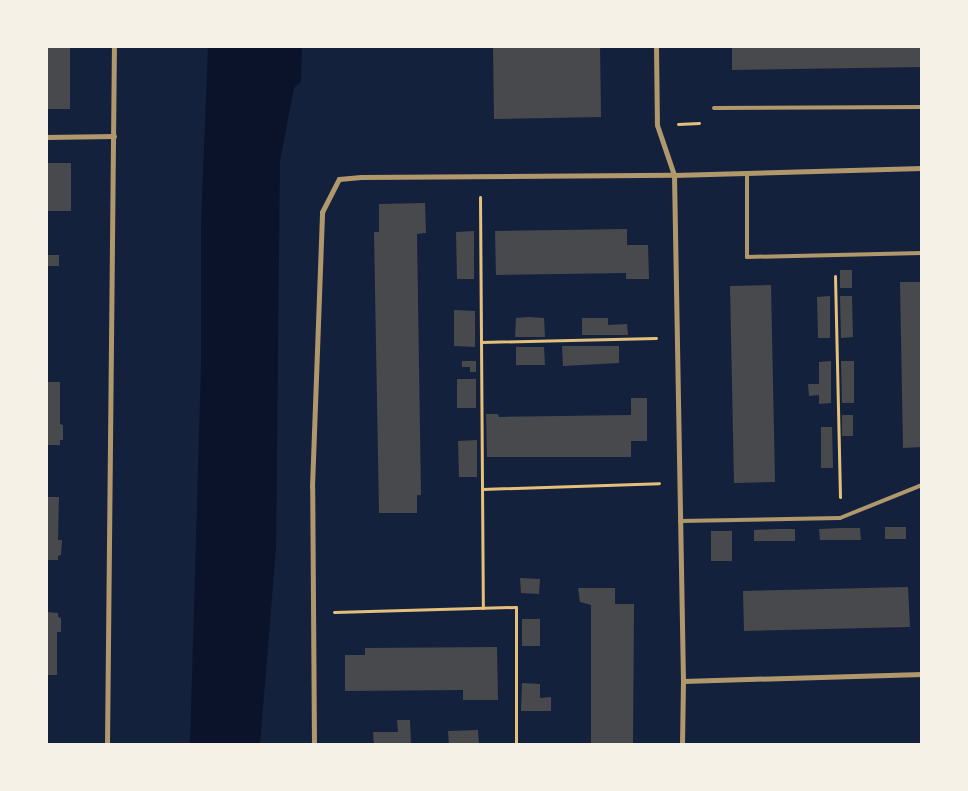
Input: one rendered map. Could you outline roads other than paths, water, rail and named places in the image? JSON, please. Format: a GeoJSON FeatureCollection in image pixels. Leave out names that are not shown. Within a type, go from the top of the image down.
{"type":"FeatureCollection","features":[{"type":"Feature","properties":{"kind":"street"},"geometry":{"type":"LineString","coordinates":[[107,745],[114,46]]}},
{"type":"Feature","properties":{"kind":"street"},"geometry":{"type":"LineString","coordinates":[[656,46],[658,125],[674,175],[683,681],[682,745]]}},
{"type":"Feature","properties":{"kind":"street"},"geometry":{"type":"LineString","coordinates":[[46,137],[114,136]]}},
{"type":"Feature","properties":{"kind":"street"},"geometry":{"type":"LineString","coordinates":[[314,745],[312,487],[322,212],[339,180],[361,176],[674,175],[922,168]]}},
{"type":"Feature","properties":{"kind":"street"},"geometry":{"type":"LineString","coordinates":[[683,681],[922,674]]}},
{"type":"Feature","properties":{"kind":"lane"},"geometry":{"type":"LineString","coordinates":[[714,108],[922,107]]}},
{"type":"Feature","properties":{"kind":"lane"},"geometry":{"type":"LineString","coordinates":[[747,173],[747,257],[922,253]]}},
{"type":"Feature","properties":{"kind":"lane"},"geometry":{"type":"LineString","coordinates":[[680,521],[840,518],[922,485]]}},
{"type":"Feature","properties":{"kind":"water"},"geometry":{"type":"Polygon","coordinates":[[[208,46],[302,46],[301,82],[294,88],[280,161],[276,549],[260,745],[190,745],[201,364],[201,224],[208,46]]]}}]}
